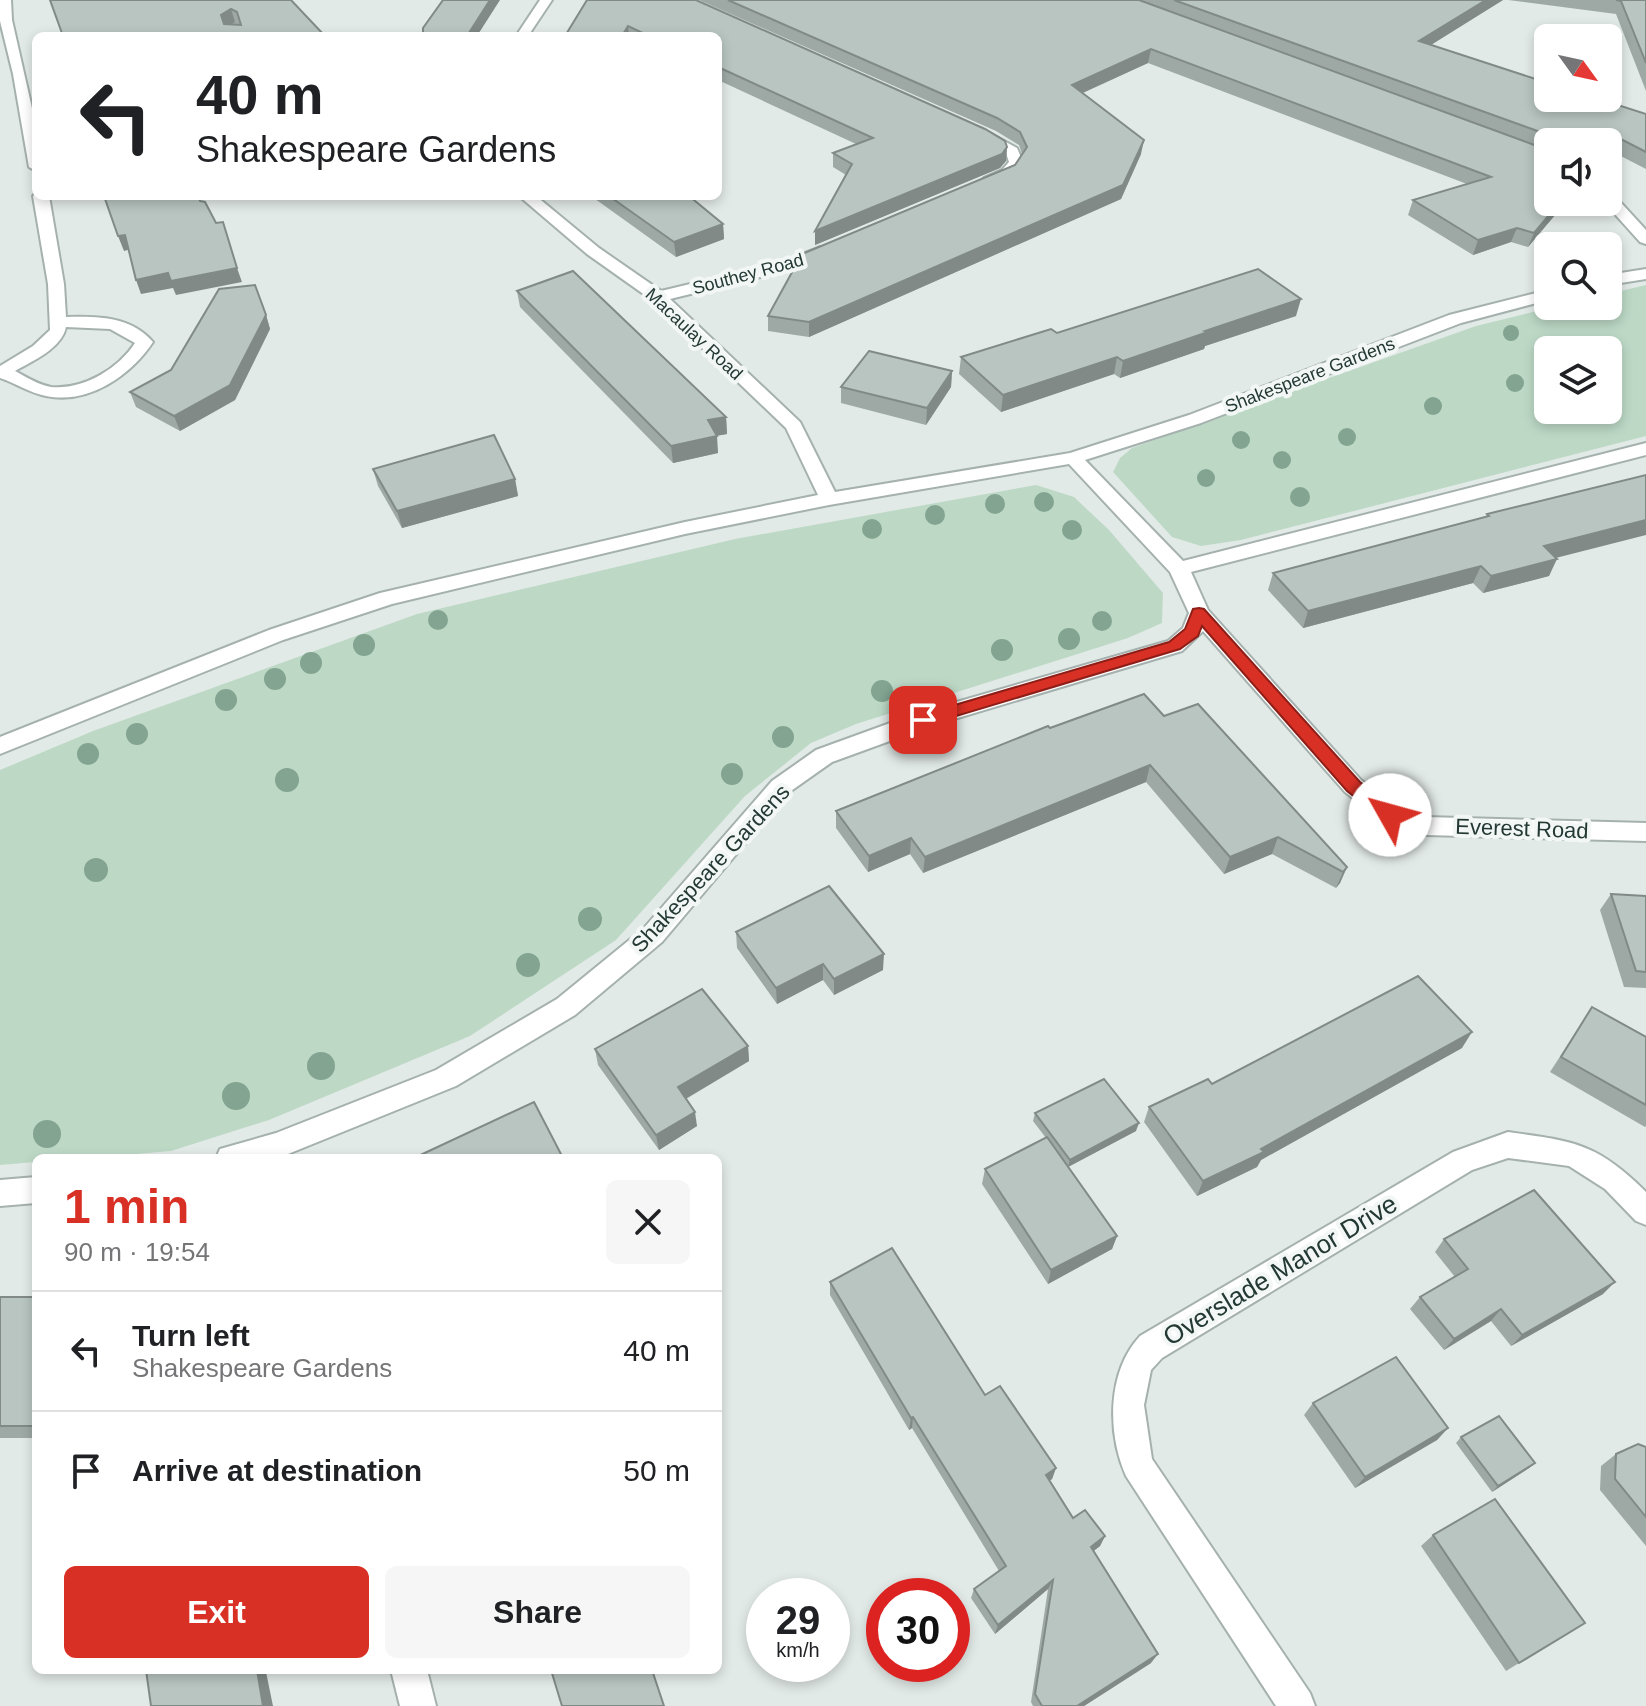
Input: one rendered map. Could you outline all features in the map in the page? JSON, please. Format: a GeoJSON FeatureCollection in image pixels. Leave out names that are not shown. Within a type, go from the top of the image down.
{"type":"FeatureCollection","features":[{"type":"Feature","properties":{"kind":"street"},"geometry":{"type":"LineString","coordinates":[[5,0],[6,20],[20,74],[32,144]]}},
{"type":"Feature","properties":{"kind":"street"},"geometry":{"type":"LineString","coordinates":[[525,32],[546,0]]}},
{"type":"Feature","properties":{"kind":"street"},"geometry":{"type":"LineString","coordinates":[[20,74],[32,72]]}},
{"type":"Feature","properties":{"kind":"street"},"geometry":{"type":"LineString","coordinates":[[962,125],[1012,151],[1016,162],[1007,173],[968,190]]}},
{"type":"Feature","properties":{"kind":"street"},"geometry":{"type":"LineString","coordinates":[[2,372],[39,350],[58,331],[60,322],[42,200]]}},
{"type":"Feature","properties":{"kind":"street","name":"Macaulay Road"},"geometry":{"type":"LineString","coordinates":[[532,200],[593,251],[658,297],[794,426],[829,499]]}},
{"type":"Feature","properties":{"kind":"street"},"geometry":{"type":"LineString","coordinates":[[1622,212],[1646,239]]}},
{"type":"Feature","properties":{"kind":"street","name":"Southey Road"},"geometry":{"type":"LineString","coordinates":[[658,297],[787,266],[845,243]]}},
{"type":"Feature","properties":{"kind":"street"},"geometry":{"type":"LineString","coordinates":[[1622,278],[1646,274]]}},
{"type":"Feature","properties":{"kind":"street","name":"Shakespeare Gardens"},"geometry":{"type":"LineString","coordinates":[[0,746],[276,635],[387,598],[685,528],[829,499],[1073,458],[1195,419],[1455,319],[1534,299]]}},
{"type":"Feature","properties":{"kind":"street"},"geometry":{"type":"LineString","coordinates":[[2,372],[52,392],[89,386],[135,358],[144,342],[134,332],[115,323],[60,322]]}},
{"type":"Feature","properties":{"kind":"street"},"geometry":{"type":"LineString","coordinates":[[1179,569],[1646,449]]}},
{"type":"Feature","properties":{"kind":"street"},"geometry":{"type":"LineString","coordinates":[[1073,458],[1179,569],[1199,613]]}},
{"type":"Feature","properties":{"kind":"street","name":"Shakespeare Gardens"},"geometry":{"type":"LineString","coordinates":[[280,1152],[446,1078],[566,1007],[653,935],[780,787],[824,756],[923,720],[1175,646],[1192,632],[1199,613]]}},
{"type":"Feature","properties":{"kind":"street","name":"Everest Road"},"geometry":{"type":"LineString","coordinates":[[1199,613],[1353,786],[1390,815],[1426,826],[1646,832]]}},
{"type":"Feature","properties":{"kind":"street","name":"Overslade Manor Drive"},"geometry":{"type":"LineString","coordinates":[[1297,1706],[1137,1465],[1128,1405],[1137,1362],[1151,1347],[1463,1161],[1508,1145],[1574,1154],[1615,1180],[1646,1212]]}},
{"type":"Feature","properties":{"kind":"street"},"geometry":{"type":"LineString","coordinates":[[0,1193],[32,1190]]}},
{"type":"Feature","properties":{"kind":"street"},"geometry":{"type":"LineString","coordinates":[[410,1674],[418,1706]]}},
{"type":"Feature","properties":{"kind":"green space"},"geometry":{"type":"Polygon","coordinates":[[[1646,285],[1646,436],[1241,540],[1201,546],[1172,537],[1113,472],[1120,458],[1132,448],[1476,326],[1534,312],[1534,320],[1622,320],[1622,291],[1646,285]]]}},
{"type":"Feature","properties":{"kind":"green space"},"geometry":{"type":"Polygon","coordinates":[[[1036,485],[1074,497],[1109,530],[1163,593],[1162,623],[1128,638],[856,724],[811,743],[745,796],[616,940],[470,1036],[269,1120],[171,1151],[32,1154],[32,1162],[0,1165],[0,770],[93,731],[417,614],[735,539],[1036,485]]]}},
{"type":"Feature","properties":{"kind":"building"},"geometry":{"type":"Polygon","coordinates":[[[50,0],[291,0],[321,32],[62,32],[50,0]],[[231,9],[221,15],[224,24],[241,25],[237,12],[231,9]]]}},
{"type":"Feature","properties":{"kind":"building"},"geometry":{"type":"Polygon","coordinates":[[[443,0],[490,0],[470,32],[423,32],[443,0]]]}},
{"type":"Feature","properties":{"kind":"building"},"geometry":{"type":"Polygon","coordinates":[[[587,0],[696,0],[985,129],[1005,141],[1007,147],[1002,154],[815,231],[852,164],[833,153],[873,138],[722,69],[722,32],[641,32],[628,26],[624,32],[567,32],[587,0]]]}},
{"type":"Feature","properties":{"kind":"building"},"geometry":{"type":"Polygon","coordinates":[[[728,0],[1139,0],[1534,145],[1534,216],[1548,216],[1534,233],[1517,228],[1478,240],[1413,200],[1491,177],[1151,49],[1072,85],[1144,140],[1123,185],[809,322],[768,316],[802,254],[1015,165],[1027,147],[1020,132],[997,118],[728,0]]]}},
{"type":"Feature","properties":{"kind":"building"},"geometry":{"type":"Polygon","coordinates":[[[1174,0],[1486,0],[1419,41],[1534,78],[1534,112],[1622,112],[1622,106],[1646,114],[1646,152],[1622,140],[1622,128],[1534,130],[1174,0]]]}},
{"type":"Feature","properties":{"kind":"building"},"geometry":{"type":"Polygon","coordinates":[[[1616,0],[1646,0],[1646,63],[1621,1],[1616,0]]]}},
{"type":"Feature","properties":{"kind":"building"},"geometry":{"type":"Polygon","coordinates":[[[105,200],[200,200],[205,202],[216,223],[223,222],[237,268],[171,281],[168,273],[136,280],[125,235],[118,236],[105,200]]]}},
{"type":"Feature","properties":{"kind":"building"},"geometry":{"type":"Polygon","coordinates":[[[615,200],[694,200],[723,224],[674,242],[615,200]]]}},
{"type":"Feature","properties":{"kind":"building"},"geometry":{"type":"Polygon","coordinates":[[[1258,269],[1301,299],[1123,361],[1117,357],[1003,395],[961,357],[1051,329],[1057,333],[1258,269]]]}},
{"type":"Feature","properties":{"kind":"building"},"geometry":{"type":"Polygon","coordinates":[[[573,271],[726,417],[708,420],[717,436],[671,446],[517,291],[573,271]]]}},
{"type":"Feature","properties":{"kind":"building"},"geometry":{"type":"Polygon","coordinates":[[[255,285],[266,315],[230,385],[174,416],[130,392],[171,370],[219,289],[255,285]]]}},
{"type":"Feature","properties":{"kind":"building"},"geometry":{"type":"Polygon","coordinates":[[[869,351],[952,371],[927,408],[841,387],[869,351]]]}},
{"type":"Feature","properties":{"kind":"building"},"geometry":{"type":"Polygon","coordinates":[[[494,435],[515,479],[397,511],[373,469],[494,435]]]}},
{"type":"Feature","properties":{"kind":"building"},"geometry":{"type":"Polygon","coordinates":[[[1646,475],[1646,520],[1544,546],[1557,559],[1491,576],[1481,566],[1308,611],[1273,573],[1489,516],[1487,514],[1646,475]]]}},
{"type":"Feature","properties":{"kind":"building"},"geometry":{"type":"Polygon","coordinates":[[[1144,694],[1164,716],[1198,704],[1347,867],[1343,872],[1278,837],[1230,857],[1150,765],[925,857],[911,838],[869,856],[836,811],[1048,726],[1050,728],[1144,694]]]}},
{"type":"Feature","properties":{"kind":"building"},"geometry":{"type":"Polygon","coordinates":[[[829,886],[884,954],[834,979],[823,964],[776,988],[736,932],[829,886]]]}},
{"type":"Feature","properties":{"kind":"building"},"geometry":{"type":"Polygon","coordinates":[[[1611,894],[1646,896],[1646,972],[1636,971],[1611,894]]]}},
{"type":"Feature","properties":{"kind":"building"},"geometry":{"type":"Polygon","coordinates":[[[1418,976],[1472,1032],[1261,1149],[1264,1152],[1203,1181],[1149,1107],[1208,1079],[1212,1084],[1418,976]]]}},
{"type":"Feature","properties":{"kind":"building"},"geometry":{"type":"Polygon","coordinates":[[[702,989],[748,1046],[678,1087],[695,1112],[656,1135],[595,1049],[702,989]]]}},
{"type":"Feature","properties":{"kind":"building"},"geometry":{"type":"Polygon","coordinates":[[[1592,1007],[1646,1037],[1646,1105],[1561,1057],[1592,1007]]]}},
{"type":"Feature","properties":{"kind":"building"},"geometry":{"type":"Polygon","coordinates":[[[1104,1079],[1139,1123],[1070,1160],[1035,1113],[1104,1079]]]}},
{"type":"Feature","properties":{"kind":"building"},"geometry":{"type":"Polygon","coordinates":[[[534,1102],[561,1154],[423,1154],[534,1102]]]}},
{"type":"Feature","properties":{"kind":"building"},"geometry":{"type":"Polygon","coordinates":[[[1047,1137],[1117,1236],[1051,1270],[985,1169],[1047,1137]]]}},
{"type":"Feature","properties":{"kind":"building"},"geometry":{"type":"Polygon","coordinates":[[[1534,1190],[1615,1282],[1522,1335],[1501,1309],[1454,1339],[1420,1297],[1468,1269],[1444,1239],[1534,1190]]]}},
{"type":"Feature","properties":{"kind":"building"},"geometry":{"type":"Polygon","coordinates":[[[892,1248],[985,1395],[1000,1386],[1056,1468],[1046,1475],[1073,1518],[1085,1510],[1105,1536],[1091,1547],[1158,1654],[1077,1706],[1042,1706],[1035,1694],[1053,1580],[998,1625],[974,1589],[1006,1566],[911,1418],[830,1282],[892,1248]]]}},
{"type":"Feature","properties":{"kind":"building"},"geometry":{"type":"Polygon","coordinates":[[[0,1297],[32,1297],[32,1426],[0,1426],[0,1297]]]}},
{"type":"Feature","properties":{"kind":"building"},"geometry":{"type":"Polygon","coordinates":[[[1396,1357],[1448,1428],[1365,1477],[1313,1403],[1396,1357]]]}},
{"type":"Feature","properties":{"kind":"building"},"geometry":{"type":"Polygon","coordinates":[[[1499,1416],[1535,1463],[1498,1486],[1461,1437],[1499,1416]]]}},
{"type":"Feature","properties":{"kind":"building"},"geometry":{"type":"Polygon","coordinates":[[[1638,1444],[1646,1447],[1646,1517],[1615,1479],[1616,1454],[1638,1444]]]}},
{"type":"Feature","properties":{"kind":"building"},"geometry":{"type":"Polygon","coordinates":[[[1495,1499],[1585,1623],[1519,1663],[1433,1535],[1495,1499]]]}},
{"type":"Feature","properties":{"kind":"building"},"geometry":{"type":"Polygon","coordinates":[[[147,1674],[258,1674],[263,1706],[151,1706],[147,1674]]]}},
{"type":"Feature","properties":{"kind":"building"},"geometry":{"type":"Polygon","coordinates":[[[552,1674],[653,1674],[664,1706],[562,1706],[552,1674]]]}},
{"type":"Feature","properties":{"kind":"route"},"geometry":{"type":"LineString","coordinates":[[923,720],[1175,646],[1192,632],[1199,613],[1353,786],[1390,815]]}}]}
